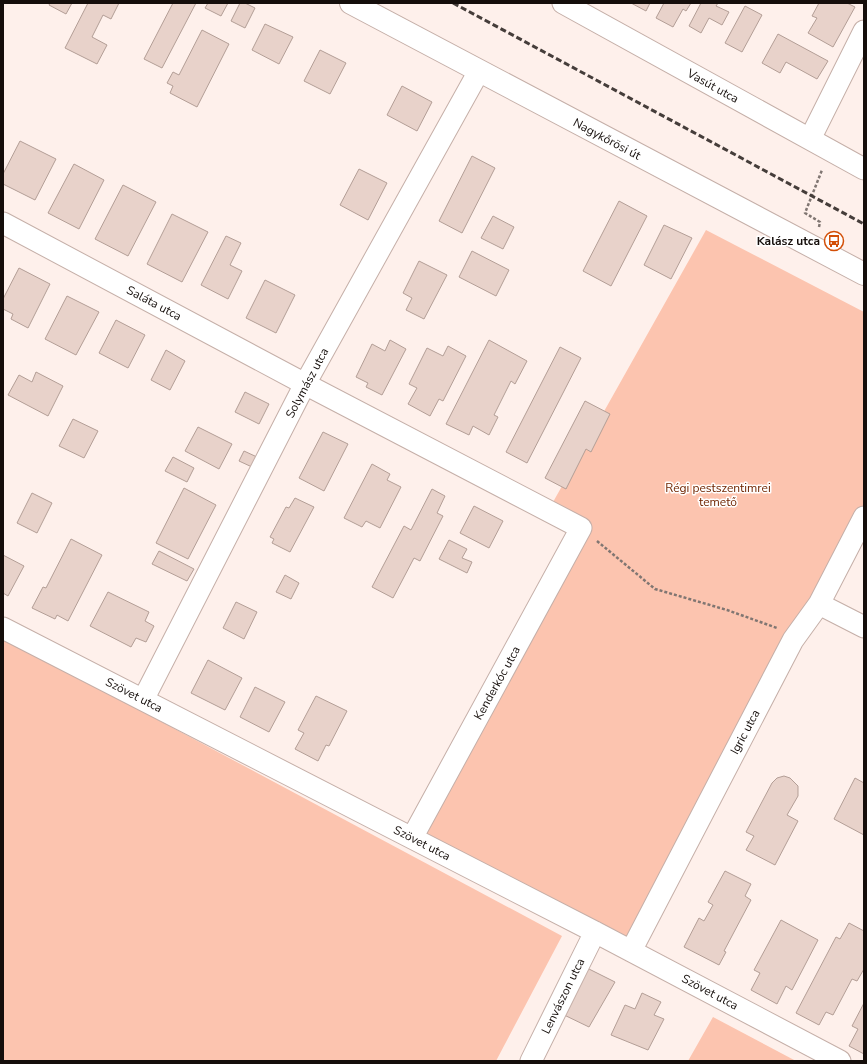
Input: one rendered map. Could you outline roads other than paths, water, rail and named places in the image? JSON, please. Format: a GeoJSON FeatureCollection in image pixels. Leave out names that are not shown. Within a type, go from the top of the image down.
{"type":"FeatureCollection","features":[{"type":"Feature","properties":{"kind":"main road","name":"Nagykőrösi út"},"geometry":{"type":"LineString","coordinates":[[351,3],[864,274]]}},
{"type":"Feature","properties":{"kind":"street","name":"Vasút utca"},"geometry":{"type":"LineString","coordinates":[[563,3],[864,168]]}},
{"type":"Feature","properties":{"kind":"street"},"geometry":{"type":"LineString","coordinates":[[810,139],[864,31]]}},
{"type":"Feature","properties":{"kind":"street","name":"Solymász utca"},"geometry":{"type":"LineString","coordinates":[[143,700],[305,384],[479,71]]}},
{"type":"Feature","properties":{"kind":"street","name":"Saláta utca"},"geometry":{"type":"LineString","coordinates":[[3,223],[305,384],[581,528]]}},
{"type":"Feature","properties":{"kind":"street","name":"Igric utca"},"geometry":{"type":"LineString","coordinates":[[631,951],[793,640],[819,604],[864,517]]}},
{"type":"Feature","properties":{"kind":"street","name":"Kenderkóc utca"},"geometry":{"type":"LineString","coordinates":[[412,838],[581,528]]}},
{"type":"Feature","properties":{"kind":"street"},"geometry":{"type":"LineString","coordinates":[[819,604],[864,627]]}},
{"type":"Feature","properties":{"kind":"street","name":"Szövet utca"},"geometry":{"type":"LineString","coordinates":[[3,628],[595,932],[840,1061]]}},
{"type":"Feature","properties":{"kind":"street","name":"Lenvászon utca"},"geometry":{"type":"LineString","coordinates":[[531,1061],[595,932]]}},
{"type":"Feature","properties":{"kind":"railway"},"geometry":{"type":"LineString","coordinates":[[453,3],[864,224]]}},
{"type":"Feature","properties":{"kind":"place","name":"Kalász utca"},"geometry":{"type":"Point","coordinates":[834,241]}},
{"type":"Feature","properties":{"kind":"park label","name":"Régi pestszentimrei temető"},"geometry":{"type":"Point","coordinates":[718,495]}}]}
